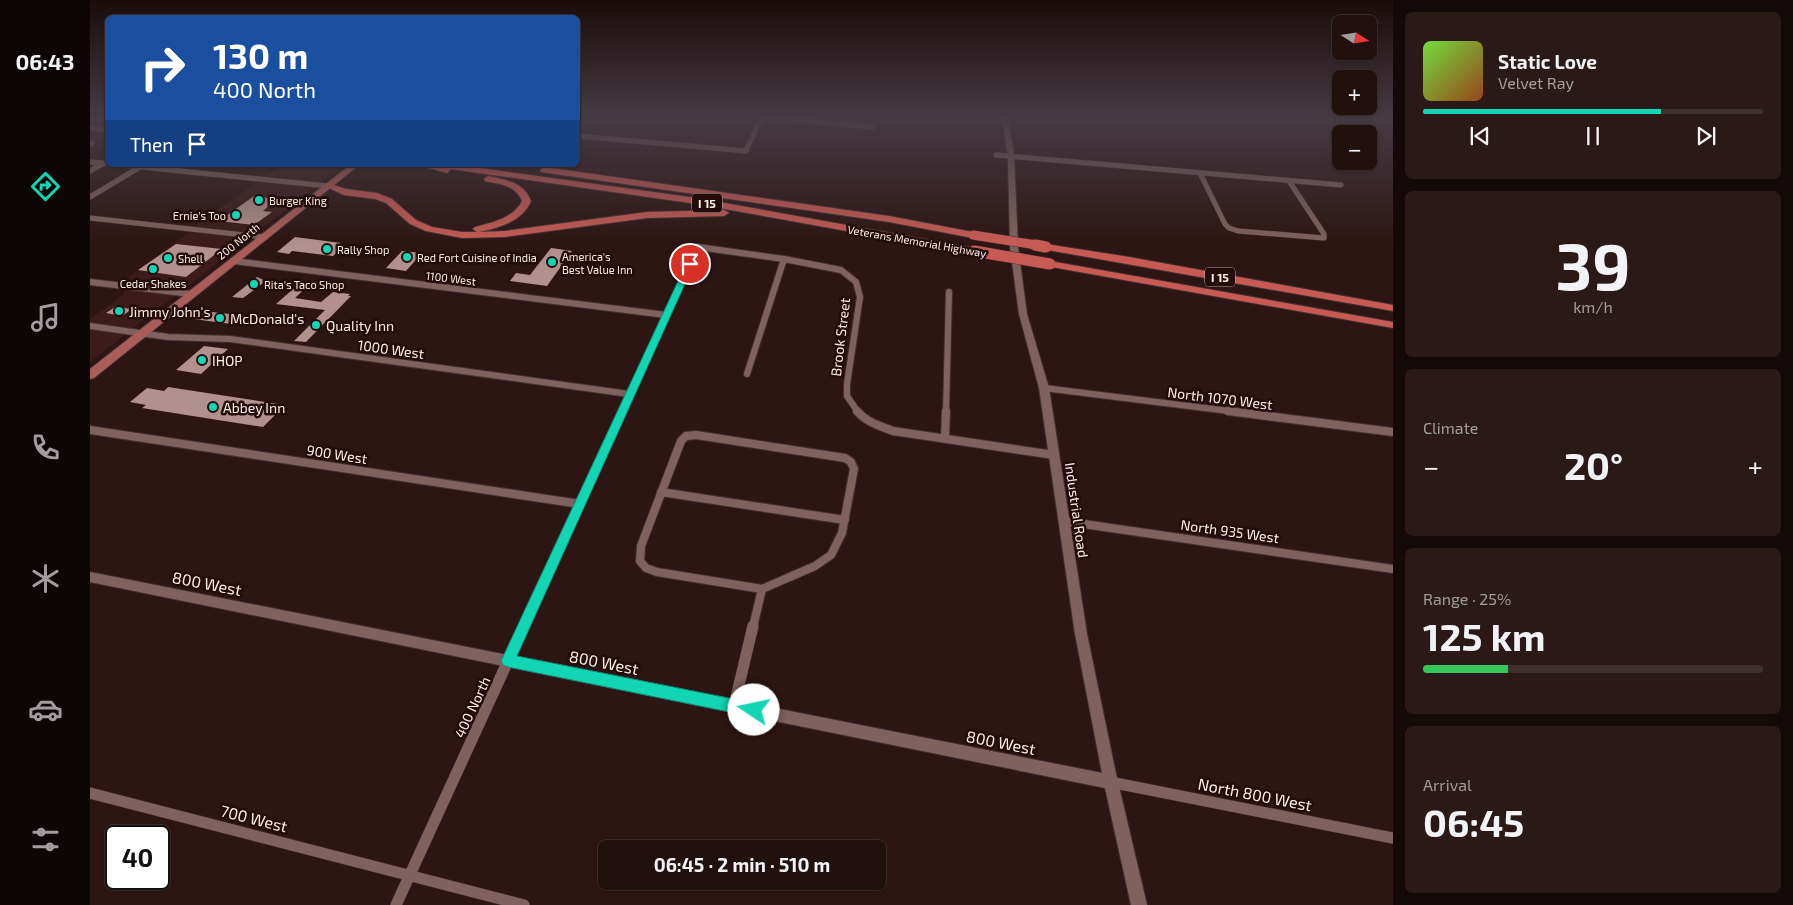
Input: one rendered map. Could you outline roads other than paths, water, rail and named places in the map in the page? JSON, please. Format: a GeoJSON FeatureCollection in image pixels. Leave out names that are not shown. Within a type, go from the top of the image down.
{"type":"FeatureCollection","features":[{"type":"Feature","properties":{"kind":"highway"},"geometry":{"type":"LineString","coordinates":[[328,186],[382,192],[396,198],[428,223],[458,229],[481,228],[504,222],[524,208],[525,196],[514,186],[431,167]]}},
{"type":"Feature","properties":{"kind":"highway","name":"Veterans Memorial Highway"},"geometry":{"type":"LineString","coordinates":[[453,167],[697,201],[834,227],[974,250],[1393,325]]}},
{"type":"Feature","properties":{"kind":"highway","name":"Veterans Memorial Highway"},"geometry":{"type":"LineString","coordinates":[[524,167],[889,219],[1393,308]]}},
{"type":"Feature","properties":{"kind":"highway"},"geometry":{"type":"LineString","coordinates":[[328,186],[344,192],[377,196],[389,202],[413,222],[429,229],[462,235],[505,234],[647,215],[702,212],[775,217],[834,227]]}},
{"type":"Feature","properties":{"kind":"main road","name":"200 North"},"geometry":{"type":"LineString","coordinates":[[90,375],[352,167]]}},
{"type":"Feature","properties":{"kind":"street","name":"Industrial Road"},"geometry":{"type":"LineString","coordinates":[[1011,160],[1012,223],[1020,295],[1025,324],[1044,388],[1081,634],[1110,782],[1139,905]]}},
{"type":"Feature","properties":{"kind":"street"},"geometry":{"type":"LineString","coordinates":[[1058,160],[1340,185]]}},
{"type":"Feature","properties":{"kind":"street"},"geometry":{"type":"LineString","coordinates":[[90,162],[105,163]]}},
{"type":"Feature","properties":{"kind":"street"},"geometry":{"type":"LineString","coordinates":[[90,171],[105,164]]}},
{"type":"Feature","properties":{"kind":"street"},"geometry":{"type":"LineString","coordinates":[[90,197],[140,167]]}},
{"type":"Feature","properties":{"kind":"street"},"geometry":{"type":"LineString","coordinates":[[151,167],[328,186]]}},
{"type":"Feature","properties":{"kind":"street"},"geometry":{"type":"LineString","coordinates":[[1200,173],[1225,224],[1229,228],[1268,234],[1324,238],[1324,234],[1289,181]]}},
{"type":"Feature","properties":{"kind":"street"},"geometry":{"type":"LineString","coordinates":[[90,218],[263,237]]}},
{"type":"Feature","properties":{"kind":"street","name":"Brook Street"},"geometry":{"type":"LineString","coordinates":[[698,247],[784,259],[841,270],[856,282],[860,297],[846,390],[850,402],[857,412],[868,421],[884,429],[1054,455]]}},
{"type":"Feature","properties":{"kind":"street","name":"400 North"},"geometry":{"type":"LineString","coordinates":[[396,905],[698,247]]}},
{"type":"Feature","properties":{"kind":"street"},"geometry":{"type":"LineString","coordinates":[[747,374],[784,259]]}},
{"type":"Feature","properties":{"kind":"street","name":"1100 West"},"geometry":{"type":"LineString","coordinates":[[234,261],[666,314]]}},
{"type":"Feature","properties":{"kind":"street"},"geometry":{"type":"LineString","coordinates":[[90,282],[191,294]]}},
{"type":"Feature","properties":{"kind":"street"},"geometry":{"type":"LineString","coordinates":[[945,439],[949,292]]}},
{"type":"Feature","properties":{"kind":"street","name":"1000 West"},"geometry":{"type":"LineString","coordinates":[[90,326],[168,337],[230,339],[629,394]]}},
{"type":"Feature","properties":{"kind":"street","name":"North 1070 West"},"geometry":{"type":"LineString","coordinates":[[1044,388],[1393,432]]}},
{"type":"Feature","properties":{"kind":"street","name":"900 West"},"geometry":{"type":"LineString","coordinates":[[90,430],[580,504]]}},
{"type":"Feature","properties":{"kind":"street"},"geometry":{"type":"LineString","coordinates":[[696,435],[845,458],[851,462],[854,469],[846,520],[838,545],[824,561],[762,589],[657,572],[646,568],[640,561],[641,546],[662,492],[681,441],[686,436],[696,435]]}},
{"type":"Feature","properties":{"kind":"street"},"geometry":{"type":"LineString","coordinates":[[662,492],[846,520]]}},
{"type":"Feature","properties":{"kind":"street","name":"North 935 West"},"geometry":{"type":"LineString","coordinates":[[1063,521],[1393,569]]}},
{"type":"Feature","properties":{"kind":"street","name":"800 West"},"geometry":{"type":"LineString","coordinates":[[90,577],[1110,782]]}},
{"type":"Feature","properties":{"kind":"street"},"geometry":{"type":"LineString","coordinates":[[734,706],[762,589]]}},
{"type":"Feature","properties":{"kind":"street","name":"North 800 West"},"geometry":{"type":"LineString","coordinates":[[1110,782],[1393,838]]}},
{"type":"Feature","properties":{"kind":"street","name":"700 West"},"geometry":{"type":"LineString","coordinates":[[90,793],[410,874],[495,901],[524,905]]}},
{"type":"Feature","properties":{"kind":"place","name":"Burger King"},"geometry":{"type":"Point","coordinates":[259,200]}},
{"type":"Feature","properties":{"kind":"place","name":"Ernie's Too"},"geometry":{"type":"Point","coordinates":[236,215]}},
{"type":"Feature","properties":{"kind":"place","name":"Rally Shop"},"geometry":{"type":"Point","coordinates":[327,249]}},
{"type":"Feature","properties":{"kind":"place","name":"Red Fort Cuisine of India"},"geometry":{"type":"Point","coordinates":[407,257]}},
{"type":"Feature","properties":{"kind":"place","name":"Shell"},"geometry":{"type":"Point","coordinates":[168,258]}},
{"type":"Feature","properties":{"kind":"place","name":"America's Best Value Inn"},"geometry":{"type":"Point","coordinates":[552,262]}},
{"type":"Feature","properties":{"kind":"place","name":"Cedar Shakes"},"geometry":{"type":"Point","coordinates":[153,269]}},
{"type":"Feature","properties":{"kind":"place","name":"Rita's Taco Shop"},"geometry":{"type":"Point","coordinates":[254,284]}},
{"type":"Feature","properties":{"kind":"place","name":"Jimmy John's"},"geometry":{"type":"Point","coordinates":[119,311]}},
{"type":"Feature","properties":{"kind":"place","name":"McDonald's"},"geometry":{"type":"Point","coordinates":[220,318]}},
{"type":"Feature","properties":{"kind":"place","name":"Quality Inn"},"geometry":{"type":"Point","coordinates":[316,325]}},
{"type":"Feature","properties":{"kind":"place","name":"IHOP"},"geometry":{"type":"Point","coordinates":[202,360]}},
{"type":"Feature","properties":{"kind":"place","name":"Abbey Inn"},"geometry":{"type":"Point","coordinates":[213,407]}}]}
